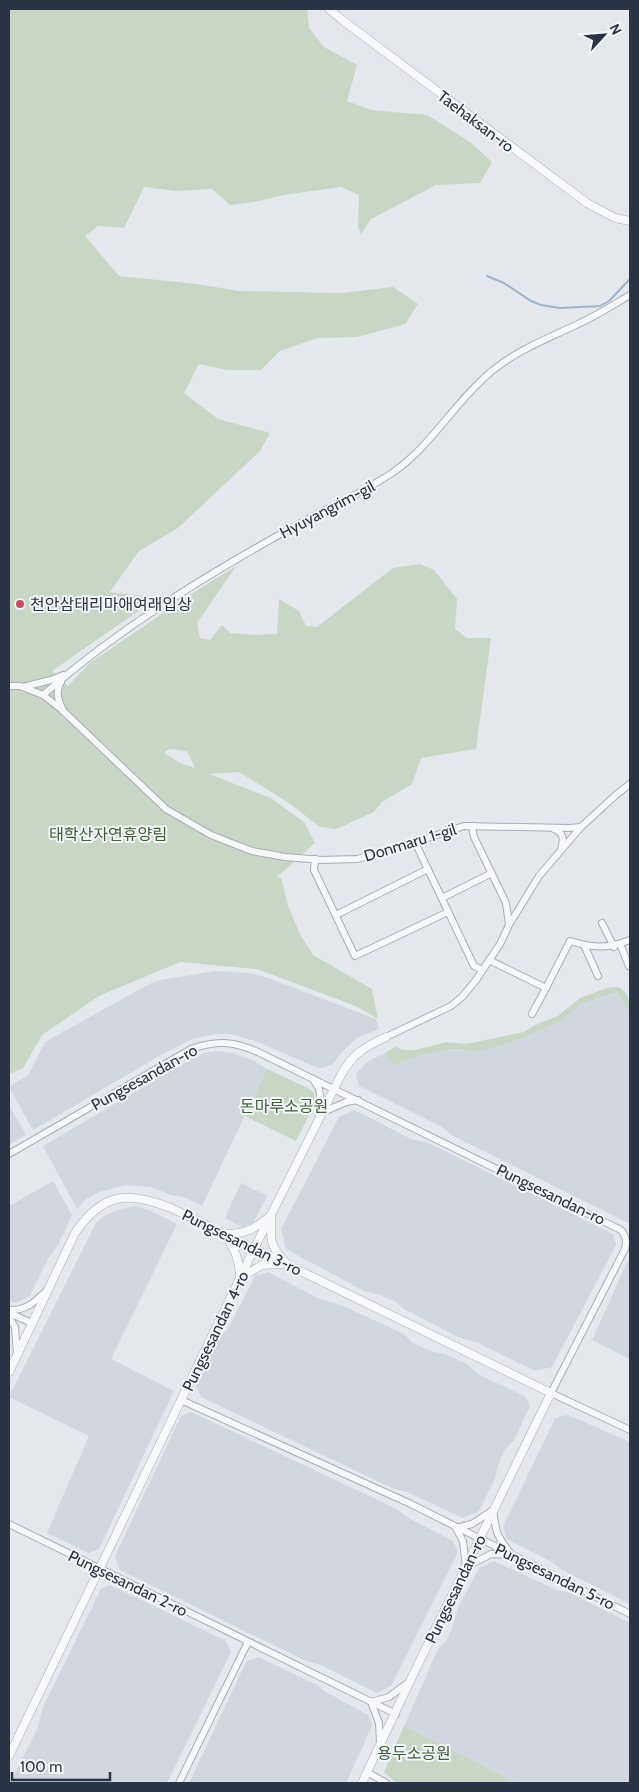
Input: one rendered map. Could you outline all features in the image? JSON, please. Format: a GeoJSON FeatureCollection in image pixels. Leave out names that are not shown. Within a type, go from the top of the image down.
{"type":"FeatureCollection","features":[{"type":"Feature","properties":{"kind":"street","name":"Taehaksan-ro"},"geometry":{"type":"LineString","coordinates":[[329,9],[587,203],[616,218],[630,221]]}},
{"type":"Feature","properties":{"kind":"street","name":"Hyuyangrim-gil"},"geometry":{"type":"LineString","coordinates":[[43,696],[118,635],[181,592],[391,474],[409,459],[457,405],[492,371],[523,349],[576,325],[630,295]]}},
{"type":"Feature","properties":{"kind":"street"},"geometry":{"type":"LineString","coordinates":[[23,688],[52,680],[73,670]]}},
{"type":"Feature","properties":{"kind":"street"},"geometry":{"type":"LineString","coordinates":[[63,711],[58,698],[58,688],[64,677]]}},
{"type":"Feature","properties":{"kind":"street"},"geometry":{"type":"LineString","coordinates":[[9,686],[23,688],[43,696]]}},
{"type":"Feature","properties":{"kind":"street","name":"Donmaru 1-gil"},"geometry":{"type":"LineString","coordinates":[[43,696],[63,711],[166,809],[211,835],[252,850],[285,857],[315,859],[357,858],[392,850],[464,826],[581,827]]}},
{"type":"Feature","properties":{"kind":"street"},"geometry":{"type":"LineString","coordinates":[[386,1036],[451,1006],[471,986],[500,944],[539,876],[581,827],[630,784]]}},
{"type":"Feature","properties":{"kind":"street"},"geometry":{"type":"LineString","coordinates":[[472,826],[474,837],[506,903],[510,925]]}},
{"type":"Feature","properties":{"kind":"street"},"geometry":{"type":"LineString","coordinates":[[550,828],[560,832],[563,836],[560,851]]}},
{"type":"Feature","properties":{"kind":"street"},"geometry":{"type":"LineString","coordinates":[[415,842],[474,966],[482,970]]}},
{"type":"Feature","properties":{"kind":"street"},"geometry":{"type":"LineString","coordinates":[[315,859],[314,870],[355,956],[448,912]]}},
{"type":"Feature","properties":{"kind":"street"},"geometry":{"type":"LineString","coordinates":[[336,915],[428,869]]}},
{"type":"Feature","properties":{"kind":"street"},"geometry":{"type":"LineString","coordinates":[[442,898],[492,873]]}},
{"type":"Feature","properties":{"kind":"street"},"geometry":{"type":"LineString","coordinates":[[506,903],[511,904],[524,901]]}},
{"type":"Feature","properties":{"kind":"street"},"geometry":{"type":"LineString","coordinates":[[602,923],[630,966]]}},
{"type":"Feature","properties":{"kind":"street"},"geometry":{"type":"LineString","coordinates":[[532,1014],[570,941],[584,945],[617,946],[630,940]]}},
{"type":"Feature","properties":{"kind":"street"},"geometry":{"type":"LineString","coordinates":[[584,945],[598,976]]}},
{"type":"Feature","properties":{"kind":"street"},"geometry":{"type":"LineString","coordinates":[[489,960],[546,988]]}},
{"type":"Feature","properties":{"kind":"street","name":"Pungsesandan 4-ro"},"geometry":{"type":"LineString","coordinates":[[9,1756],[254,1248],[334,1088],[348,1063],[362,1049],[386,1036]]}},
{"type":"Feature","properties":{"kind":"street","name":"Pungsesandan-ro"},"geometry":{"type":"LineString","coordinates":[[9,1154],[191,1048],[209,1043],[224,1042],[244,1046],[334,1088],[614,1225],[626,1236],[625,1249],[493,1510],[362,1783]]}},
{"type":"Feature","properties":{"kind":"street"},"geometry":{"type":"LineString","coordinates":[[313,1078],[319,1089],[323,1112],[346,1102],[358,1100]]}},
{"type":"Feature","properties":{"kind":"street","name":"Pungsesandan 3-ro"},"geometry":{"type":"LineString","coordinates":[[9,1372],[83,1221],[103,1204],[118,1198],[133,1197],[149,1199],[171,1208],[551,1393]]}},
{"type":"Feature","properties":{"kind":"street"},"geometry":{"type":"LineString","coordinates":[[225,1234],[240,1234],[252,1230],[271,1216]]}},
{"type":"Feature","properties":{"kind":"street"},"geometry":{"type":"LineString","coordinates":[[271,1216],[271,1238],[274,1249],[287,1264]]}},
{"type":"Feature","properties":{"kind":"street"},"geometry":{"type":"LineString","coordinates":[[225,1234],[240,1261],[240,1278]]}},
{"type":"Feature","properties":{"kind":"street"},"geometry":{"type":"LineString","coordinates":[[240,1278],[262,1265],[287,1264]]}},
{"type":"Feature","properties":{"kind":"street"},"geometry":{"type":"LineString","coordinates":[[9,1311],[24,1309],[49,1288]]}},
{"type":"Feature","properties":{"kind":"street"},"geometry":{"type":"LineString","coordinates":[[9,1311],[32,1323]]}},
{"type":"Feature","properties":{"kind":"street"},"geometry":{"type":"LineString","coordinates":[[9,1317],[15,1327],[17,1356]]}},
{"type":"Feature","properties":{"kind":"street"},"geometry":{"type":"LineString","coordinates":[[551,1393],[630,1430]]}},
{"type":"Feature","properties":{"kind":"street","name":"Pungsesandan 4-ro"},"geometry":{"type":"LineString","coordinates":[[181,1400],[411,1504],[479,1539]]}},
{"type":"Feature","properties":{"kind":"street"},"geometry":{"type":"LineString","coordinates":[[493,1510],[499,1540],[512,1555],[490,1554],[466,1567],[463,1541],[456,1528],[472,1524],[493,1510]]}},
{"type":"Feature","properties":{"kind":"street","name":"Pungsesandan 2-ro"},"geometry":{"type":"LineString","coordinates":[[9,1524],[396,1714]]}},
{"type":"Feature","properties":{"kind":"street","name":"Pungsesandan 5-ro"},"geometry":{"type":"LineString","coordinates":[[479,1539],[630,1614]]}},
{"type":"Feature","properties":{"kind":"street"},"geometry":{"type":"LineString","coordinates":[[179,1783],[248,1642]]}},
{"type":"Feature","properties":{"kind":"street"},"geometry":{"type":"LineString","coordinates":[[380,1743],[379,1723],[371,1702],[389,1697],[410,1681]]}},
{"type":"Feature","properties":{"kind":"street"},"geometry":{"type":"LineString","coordinates":[[367,1772],[386,1783]]}},
{"type":"Feature","properties":{"kind":"shaded area"},"geometry":{"type":"Polygon","coordinates":[[[216,971],[249,973],[268,978],[376,1019],[379,1029],[357,1038],[340,1054],[333,1064],[320,1069],[258,1042],[231,1034],[195,1038],[161,1055],[33,1130],[9,1087],[28,1075],[45,1042],[142,988],[160,980],[216,971]]]}},
{"type":"Feature","properties":{"kind":"shaded area"},"geometry":{"type":"Polygon","coordinates":[[[618,992],[630,1013],[630,1224],[453,1136],[440,1126],[359,1086],[356,1074],[367,1062],[385,1053],[394,1065],[424,1054],[451,1049],[461,1051],[521,1039],[561,1021],[581,1004],[618,992]]]}},
{"type":"Feature","properties":{"kind":"shaded area"},"geometry":{"type":"Polygon","coordinates":[[[218,1051],[233,1053],[254,1061],[267,1069],[202,1206],[184,1197],[171,1195],[151,1187],[126,1185],[99,1192],[85,1200],[77,1209],[43,1146],[195,1057],[204,1053],[218,1051]]]}},
{"type":"Feature","properties":{"kind":"shaded area"},"geometry":{"type":"Polygon","coordinates":[[[9,1105],[26,1135],[9,1145],[9,1105]]]}},
{"type":"Feature","properties":{"kind":"shaded area"},"geometry":{"type":"Polygon","coordinates":[[[354,1110],[411,1139],[429,1143],[613,1234],[616,1245],[552,1367],[535,1371],[476,1342],[458,1337],[404,1309],[396,1302],[364,1291],[286,1249],[281,1229],[339,1117],[354,1110]]]}},
{"type":"Feature","properties":{"kind":"shaded area"},"geometry":{"type":"Polygon","coordinates":[[[53,1181],[72,1215],[58,1245],[49,1257],[29,1297],[15,1303],[9,1300],[9,1206],[53,1181]]]}},
{"type":"Feature","properties":{"kind":"shaded area"},"geometry":{"type":"Polygon","coordinates":[[[241,1183],[267,1196],[253,1223],[242,1227],[225,1218],[241,1183]]]}},
{"type":"Feature","properties":{"kind":"shaded area"},"geometry":{"type":"Polygon","coordinates":[[[135,1206],[149,1210],[177,1224],[111,1359],[174,1391],[99,1549],[89,1553],[47,1533],[89,1436],[9,1397],[96,1223],[104,1216],[135,1206]]]}},
{"type":"Feature","properties":{"kind":"shaded area"},"geometry":{"type":"Polygon","coordinates":[[[630,1256],[630,1359],[592,1340],[630,1256]]]}},
{"type":"Feature","properties":{"kind":"shaded area"},"geometry":{"type":"Polygon","coordinates":[[[268,1272],[320,1299],[341,1305],[404,1334],[413,1343],[467,1364],[478,1374],[526,1397],[530,1406],[514,1440],[505,1449],[497,1468],[495,1479],[479,1511],[463,1518],[407,1492],[392,1488],[201,1397],[196,1386],[218,1338],[228,1329],[255,1276],[268,1272]]]}},
{"type":"Feature","properties":{"kind":"shaded area"},"geometry":{"type":"Polygon","coordinates":[[[191,1412],[397,1509],[410,1519],[453,1541],[458,1552],[391,1686],[377,1693],[321,1665],[306,1661],[120,1570],[115,1556],[181,1416],[191,1412]]]}},
{"type":"Feature","properties":{"kind":"shaded area"},"geometry":{"type":"Polygon","coordinates":[[[568,1415],[630,1442],[630,1604],[562,1570],[552,1562],[507,1539],[503,1527],[555,1418],[568,1415]]]}},
{"type":"Feature","properties":{"kind":"shaded area"},"geometry":{"type":"Polygon","coordinates":[[[494,1561],[557,1590],[570,1593],[630,1623],[630,1783],[517,1783],[404,1726],[438,1649],[447,1640],[458,1608],[479,1568],[494,1561]]]}},
{"type":"Feature","properties":{"kind":"shaded area"},"geometry":{"type":"Polygon","coordinates":[[[110,1585],[226,1641],[231,1652],[167,1783],[12,1783],[11,1781],[38,1727],[43,1707],[101,1589],[110,1585]]]}},
{"type":"Feature","properties":{"kind":"shaded area"},"geometry":{"type":"Polygon","coordinates":[[[258,1657],[317,1685],[324,1691],[368,1715],[372,1726],[346,1783],[189,1783],[246,1662],[258,1657]]]}},
{"type":"Feature","properties":{"kind":"green space","name":"태학산자연휴양림"},"geometry":{"type":"Polygon","coordinates":[[[9,9],[307,9],[309,28],[324,47],[357,65],[347,101],[371,110],[427,115],[470,142],[492,162],[480,183],[436,185],[371,219],[361,234],[358,227],[359,195],[341,187],[230,205],[212,189],[176,191],[144,187],[124,228],[98,226],[85,236],[119,276],[196,284],[239,291],[342,293],[393,287],[418,304],[405,324],[357,337],[318,338],[280,351],[261,370],[227,370],[199,364],[184,393],[218,419],[270,433],[260,451],[178,528],[139,551],[110,592],[157,598],[52,671],[68,686],[90,663],[188,596],[236,566],[197,623],[200,638],[210,640],[222,625],[230,633],[277,634],[279,599],[299,611],[306,626],[317,627],[393,568],[420,564],[434,570],[457,599],[455,629],[467,638],[491,638],[476,749],[421,758],[412,784],[382,802],[374,812],[336,829],[320,827],[289,803],[239,772],[209,774],[271,798],[305,823],[315,843],[277,877],[281,878],[288,906],[300,934],[313,955],[372,989],[378,1019],[358,1007],[257,969],[180,962],[99,996],[42,1035],[23,1068],[9,1074],[9,9]],[[169,749],[164,753],[180,763],[195,768],[187,751],[169,749]]]}},
{"type":"Feature","properties":{"kind":"green space"},"geometry":{"type":"Polygon","coordinates":[[[618,987],[625,992],[628,998],[630,1013],[617,992],[581,1004],[561,1021],[521,1039],[480,1051],[451,1049],[424,1054],[394,1065],[385,1053],[395,1047],[404,1050],[415,1050],[446,1042],[466,1044],[524,1032],[537,1024],[558,1016],[580,998],[607,988],[618,987]]]}},
{"type":"Feature","properties":{"kind":"green space","name":"돈마루소공원"},"geometry":{"type":"Polygon","coordinates":[[[267,1069],[310,1089],[314,1093],[315,1104],[296,1141],[245,1116],[267,1069]]]}},
{"type":"Feature","properties":{"kind":"green space","name":"용두소공원"},"geometry":{"type":"Polygon","coordinates":[[[404,1726],[517,1783],[396,1783],[384,1772],[404,1726]]]}},
{"type":"Feature","properties":{"kind":"waterway"},"geometry":{"type":"LineString","coordinates":[[487,276],[504,283],[531,301],[541,305],[560,308],[600,306],[609,301],[630,279]]}},
{"type":"Feature","properties":{"kind":"place","name":"천안삼태리마애여래입상"},"geometry":{"type":"Point","coordinates":[20,604]}}]}
